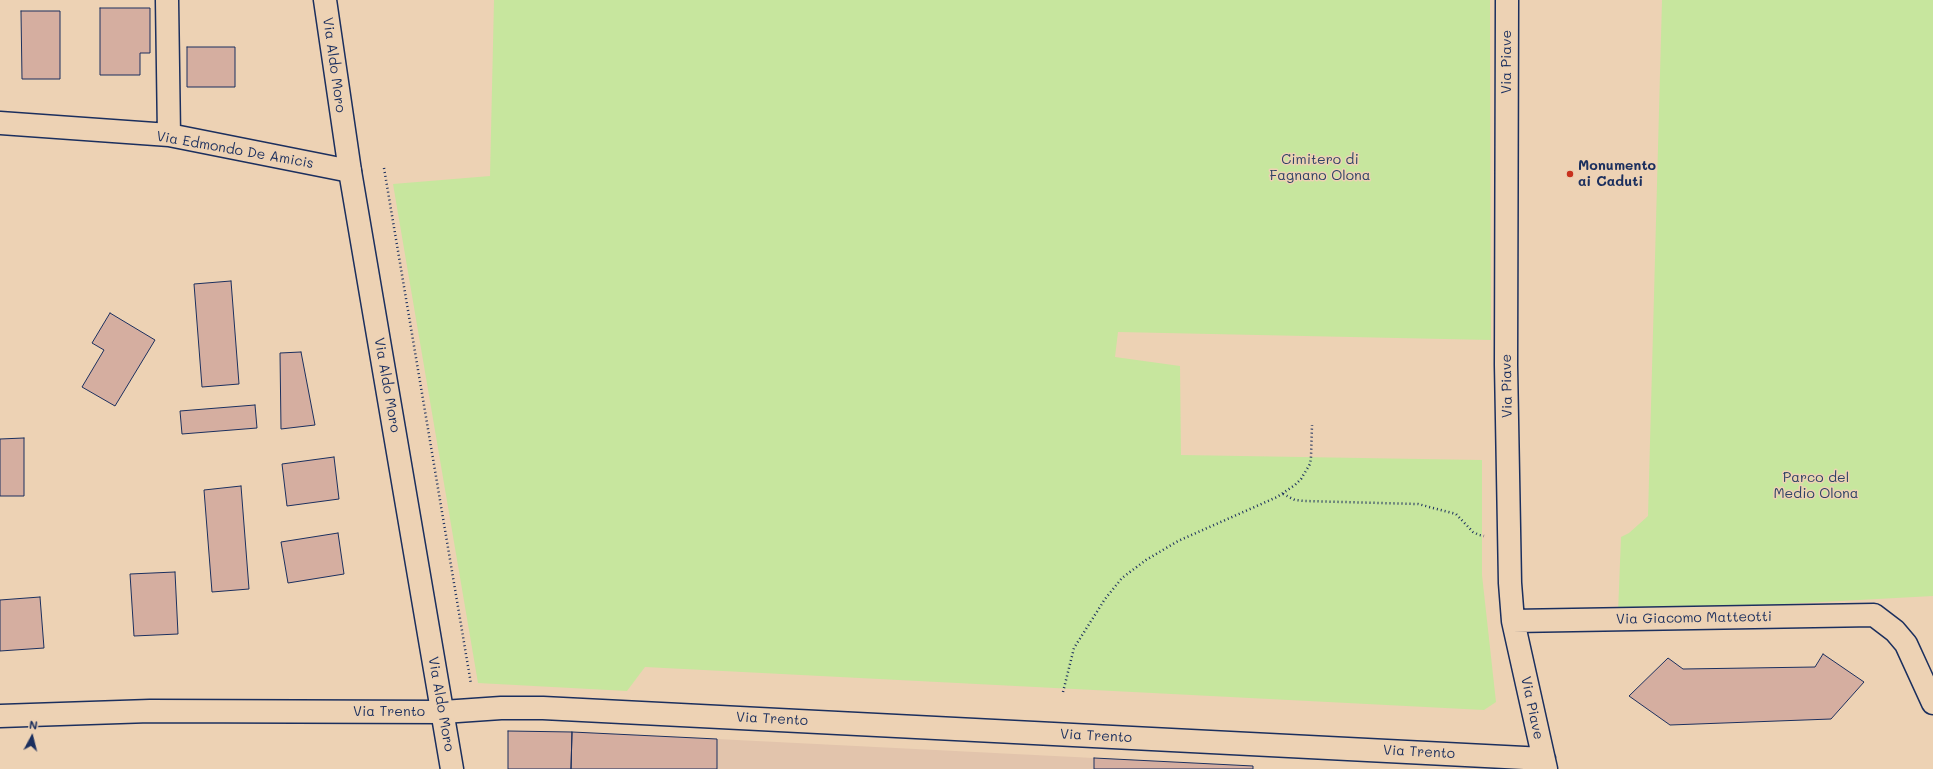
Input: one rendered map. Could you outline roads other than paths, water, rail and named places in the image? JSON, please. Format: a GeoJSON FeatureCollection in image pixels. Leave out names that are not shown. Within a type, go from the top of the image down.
{"type":"FeatureCollection","features":[{"type":"Feature","properties":{"kind":"street"},"geometry":{"type":"LineString","coordinates":[[167,0],[169,135]]}},
{"type":"Feature","properties":{"kind":"street","name":"Via Aldo Moro"},"geometry":{"type":"LineString","coordinates":[[325,0],[350,171],[452,769]]}},
{"type":"Feature","properties":{"kind":"street","name":"Via Piave"},"geometry":{"type":"LineString","coordinates":[[1507,0],[1506,365],[1509,576],[1513,621],[1545,764]]}},
{"type":"Feature","properties":{"kind":"street","name":"Via Edmondo De Amicis"},"geometry":{"type":"LineString","coordinates":[[0,123],[169,135],[350,171]]}},
{"type":"Feature","properties":{"kind":"street","name":"Via Giacomo Matteotti"},"geometry":{"type":"LineString","coordinates":[[1513,621],[1874,615],[1895,631],[1906,644],[1933,703]]}},
{"type":"Feature","properties":{"kind":"street","name":"Via Trento"},"geometry":{"type":"LineString","coordinates":[[0,716],[150,711],[443,712],[543,708],[1545,764]]}},
{"type":"Feature","properties":{"kind":"place","name":"Monumento ai Caduti"},"geometry":{"type":"Point","coordinates":[1570,174]}},
{"type":"Feature","properties":{"kind":"park label","name":"Cimitero di Fagnano Olona"},"geometry":{"type":"Point","coordinates":[1320,168]}},
{"type":"Feature","properties":{"kind":"park label","name":"Parco del Medio Olona"},"geometry":{"type":"Point","coordinates":[1816,486]}}]}
